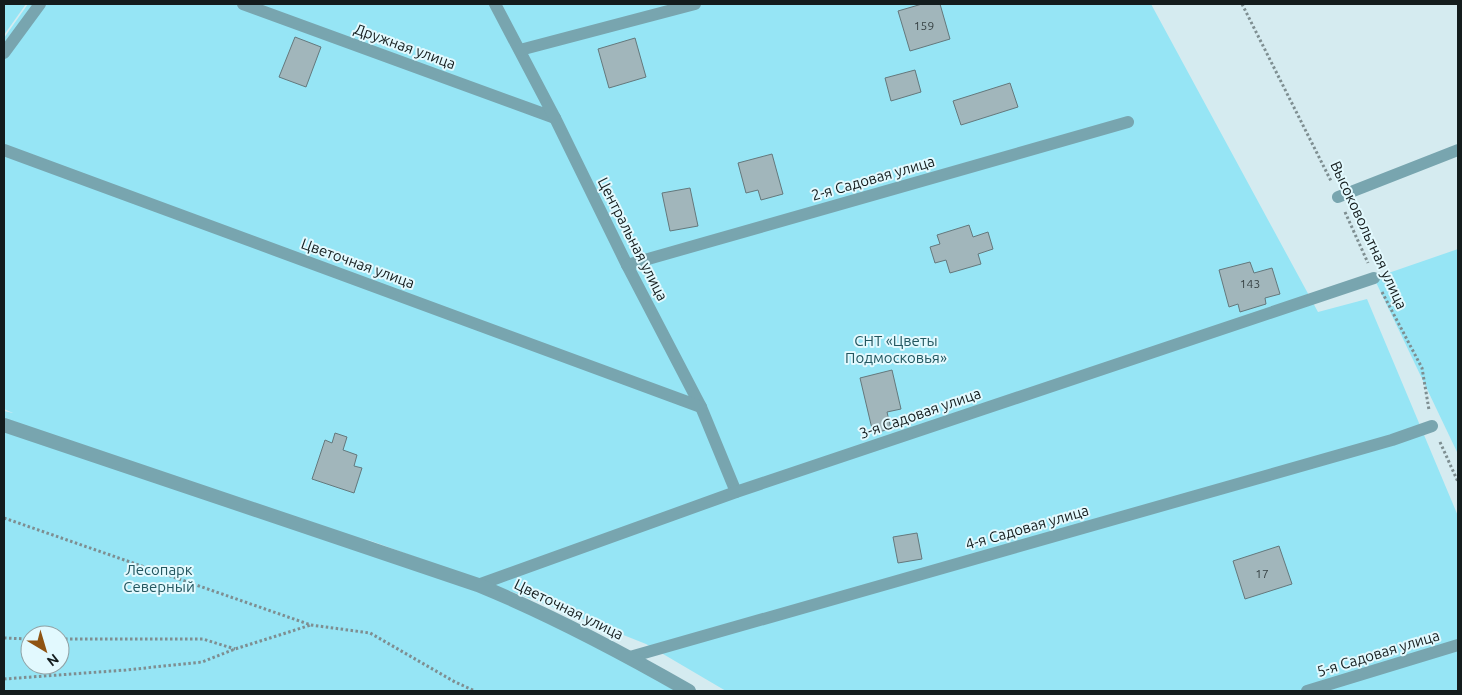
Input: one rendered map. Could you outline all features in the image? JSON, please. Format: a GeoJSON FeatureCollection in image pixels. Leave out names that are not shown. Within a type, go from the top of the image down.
{"type":"FeatureCollection","features":[{"type":"Feature","properties":{"kind":"street","name":"Цветочная улица"},"geometry":{"type":"LineString","coordinates":[[4,425],[478,585],[510,598],[630,657],[688,691]]}},
{"type":"Feature","properties":{"kind":"lane"},"geometry":{"type":"LineString","coordinates":[[4,53],[40,4]]}},
{"type":"Feature","properties":{"kind":"lane","name":"Дружная улица"},"geometry":{"type":"LineString","coordinates":[[244,4],[555,118]]}},
{"type":"Feature","properties":{"kind":"lane","name":"Центральная улица"},"geometry":{"type":"LineString","coordinates":[[496,4],[555,118],[626,265],[702,407],[736,492]]}},
{"type":"Feature","properties":{"kind":"lane"},"geometry":{"type":"LineString","coordinates":[[520,50],[695,4]]}},
{"type":"Feature","properties":{"kind":"lane","name":"2-я Садовая улица"},"geometry":{"type":"LineString","coordinates":[[626,265],[1128,122]]}},
{"type":"Feature","properties":{"kind":"lane","name":"Цветочная улица"},"geometry":{"type":"LineString","coordinates":[[4,150],[702,407]]}},
{"type":"Feature","properties":{"kind":"lane"},"geometry":{"type":"LineString","coordinates":[[1338,197],[1458,150]]}},
{"type":"Feature","properties":{"kind":"lane","name":"3-я Садовая улица"},"geometry":{"type":"LineString","coordinates":[[478,585],[736,492],[1374,278]]}},
{"type":"Feature","properties":{"kind":"lane","name":"4-я Садовая улица"},"geometry":{"type":"LineString","coordinates":[[630,657],[1392,440],[1432,426]]}},
{"type":"Feature","properties":{"kind":"lane","name":"5-я Садовая улица"},"geometry":{"type":"LineString","coordinates":[[1307,691],[1458,645]]}},
{"type":"Feature","properties":{"kind":"path","name":"Высоковольтная улица"},"geometry":{"type":"LineString","coordinates":[[1242,4],[1338,197],[1374,278],[1422,368],[1432,426],[1458,482]]}},
{"type":"Feature","properties":{"kind":"path"},"geometry":{"type":"LineString","coordinates":[[4,518],[311,625],[370,633],[455,682],[475,691]]}},
{"type":"Feature","properties":{"kind":"path"},"geometry":{"type":"LineString","coordinates":[[4,680],[202,662],[234,649],[311,625]]}},
{"type":"Feature","properties":{"kind":"path"},"geometry":{"type":"LineString","coordinates":[[4,638],[20,639]]}},
{"type":"Feature","properties":{"kind":"path"},"geometry":{"type":"LineString","coordinates":[[70,640],[202,639],[234,649]]}},
{"type":"Feature","properties":{"kind":"green space"},"geometry":{"type":"Polygon","coordinates":[[[4,4],[26,4],[4,35],[4,4]]]}},
{"type":"Feature","properties":{"kind":"green space","name":"СНТ «Цветы Подмосковья»"},"geometry":{"type":"Polygon","coordinates":[[[28,4],[1151,4],[1318,312],[1367,299],[1458,516],[1458,691],[726,691],[646,644],[548,605],[363,538],[574,628],[686,691],[4,691],[4,411],[13,413],[4,409],[4,38],[28,4]]]}},
{"type":"Feature","properties":{"kind":"green space"},"geometry":{"type":"Polygon","coordinates":[[[1458,249],[1458,454],[1374,278],[1458,249]]]}},
{"type":"Feature","properties":{"kind":"building"},"geometry":{"type":"Polygon","coordinates":[[[922,4],[940,4],[950,39],[910,51],[898,11],[922,4]]]}},
{"type":"Feature","properties":{"kind":"building"},"geometry":{"type":"Polygon","coordinates":[[[295,37],[321,47],[306,87],[279,77],[295,37]]]}},
{"type":"Feature","properties":{"kind":"building"},"geometry":{"type":"Polygon","coordinates":[[[635,38],[646,77],[609,88],[598,49],[635,38]]]}},
{"type":"Feature","properties":{"kind":"building"},"geometry":{"type":"Polygon","coordinates":[[[915,70],[921,92],[891,101],[885,78],[915,70]]]}},
{"type":"Feature","properties":{"kind":"building"},"geometry":{"type":"Polygon","coordinates":[[[1010,83],[1018,107],[961,125],[953,101],[1010,83]]]}},
{"type":"Feature","properties":{"kind":"building"},"geometry":{"type":"Polygon","coordinates":[[[772,154],[783,194],[761,200],[758,190],[746,193],[738,163],[772,154]]]}},
{"type":"Feature","properties":{"kind":"building"},"geometry":{"type":"Polygon","coordinates":[[[690,188],[698,226],[670,231],[662,193],[690,188]]]}},
{"type":"Feature","properties":{"kind":"building"},"geometry":{"type":"Polygon","coordinates":[[[969,225],[973,237],[988,232],[993,249],[978,254],[981,264],[950,273],[946,260],[935,263],[930,247],[940,244],[937,235],[969,225]]]}},
{"type":"Feature","properties":{"kind":"building"},"geometry":{"type":"Polygon","coordinates":[[[1250,262],[1254,273],[1272,268],[1280,294],[1265,298],[1266,304],[1240,312],[1238,304],[1229,307],[1219,270],[1250,262]]]}},
{"type":"Feature","properties":{"kind":"building"},"geometry":{"type":"Polygon","coordinates":[[[892,370],[901,409],[887,412],[891,429],[873,433],[860,378],[892,370]]]}},
{"type":"Feature","properties":{"kind":"building"},"geometry":{"type":"Polygon","coordinates":[[[335,433],[347,437],[343,450],[357,455],[354,466],[362,468],[354,493],[312,479],[325,440],[332,443],[335,433]]]}},
{"type":"Feature","properties":{"kind":"building"},"geometry":{"type":"Polygon","coordinates":[[[917,533],[922,559],[898,563],[893,537],[917,533]]]}},
{"type":"Feature","properties":{"kind":"building"},"geometry":{"type":"Polygon","coordinates":[[[1279,546],[1292,584],[1245,599],[1233,561],[1279,546]]]}},
{"type":"Feature","properties":{"kind":"park label","name":"Лесопарк Северный"},"geometry":{"type":"Point","coordinates":[159,578]}}]}
